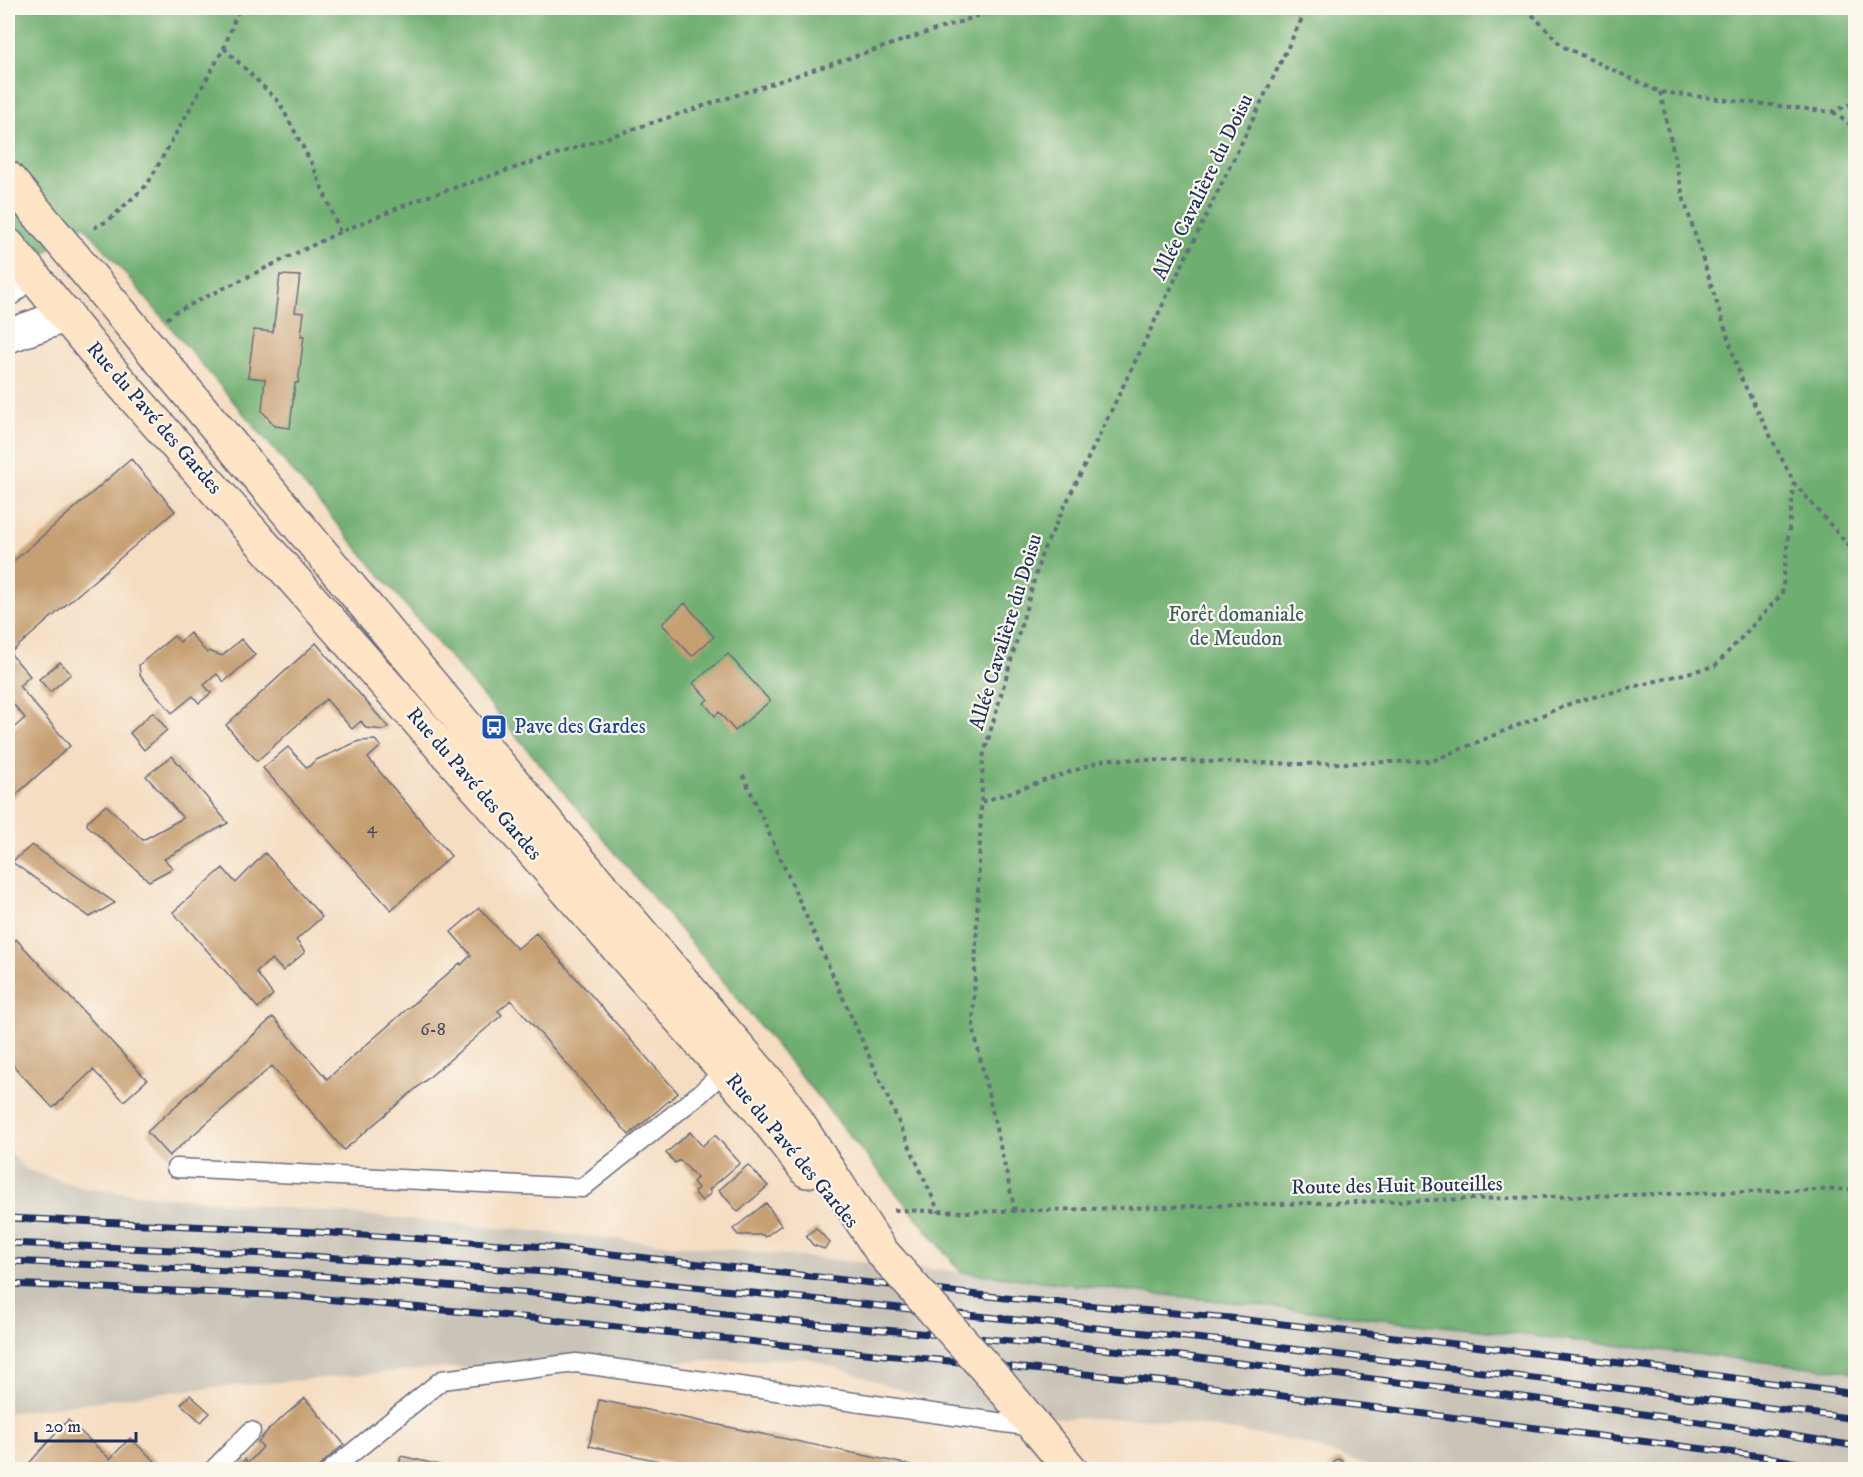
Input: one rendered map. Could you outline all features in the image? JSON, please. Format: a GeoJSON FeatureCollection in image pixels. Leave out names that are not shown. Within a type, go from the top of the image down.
{"type":"FeatureCollection","features":[{"type":"Feature","properties":{"kind":"main road","name":"Rue du Pavé des Gardes"},"geometry":{"type":"LineString","coordinates":[[8,178],[555,832],[782,1097],[881,1251]]}},
{"type":"Feature","properties":{"kind":"main road"},"geometry":{"type":"LineString","coordinates":[[18,280],[64,244]]}},
{"type":"Feature","properties":{"kind":"main road","name":"Rue du Pavé des Gardes"},"geometry":{"type":"LineString","coordinates":[[8,245],[18,280],[67,315],[118,379],[758,1108],[839,1213],[881,1251],[998,1382],[1071,1470]]}},
{"type":"Feature","properties":{"kind":"main road"},"geometry":{"type":"LineString","coordinates":[[67,315],[102,288]]}},
{"type":"Feature","properties":{"kind":"street"},"geometry":{"type":"LineString","coordinates":[[8,336],[67,315]]}},
{"type":"Feature","properties":{"kind":"lane"},"geometry":{"type":"LineString","coordinates":[[176,1168],[582,1188],[702,1092],[724,1070]]}},
{"type":"Feature","properties":{"kind":"lane"},"geometry":{"type":"LineString","coordinates":[[331,1470],[442,1380],[576,1363],[1035,1427]]}},
{"type":"Feature","properties":{"kind":"lane"},"geometry":{"type":"LineString","coordinates":[[213,1470],[250,1431]]}},
{"type":"Feature","properties":{"kind":"path"},"geometry":{"type":"LineString","coordinates":[[64,244],[109,220],[147,185],[224,48],[239,8]]}},
{"type":"Feature","properties":{"kind":"path"},"geometry":{"type":"LineString","coordinates":[[144,339],[175,312],[340,232],[420,199],[1002,8]]}},
{"type":"Feature","properties":{"kind":"path","name":"Allée Cavalière du Doisu"},"geometry":{"type":"LineString","coordinates":[[1015,1211],[973,1027],[983,757],[1042,553],[1306,8]]}},
{"type":"Feature","properties":{"kind":"path"},"geometry":{"type":"LineString","coordinates":[[1526,8],[1562,46],[1660,92],[1832,112],[1856,129]]}},
{"type":"Feature","properties":{"kind":"path"},"geometry":{"type":"LineString","coordinates":[[224,48],[279,102],[313,166],[340,232]]}},
{"type":"Feature","properties":{"kind":"path"},"geometry":{"type":"LineString","coordinates":[[1660,92],[1684,200],[1741,378],[1794,483],[1856,554]]}},
{"type":"Feature","properties":{"kind":"path"},"geometry":{"type":"LineString","coordinates":[[1832,112],[1856,102]]}},
{"type":"Feature","properties":{"kind":"path"},"geometry":{"type":"LineString","coordinates":[[982,802],[1108,759],[1300,764],[1432,761],[1574,702],[1716,666],[1782,594],[1794,483]]}},
{"type":"Feature","properties":{"kind":"path","name":"Route des Huit Bouteilles"},"geometry":{"type":"LineString","coordinates":[[743,774],[939,1212],[1856,1189]]}},
{"type":"Feature","properties":{"kind":"shaded area"},"geometry":{"type":"Polygon","coordinates":[[[8,1149],[25,1169],[87,1189],[961,1272],[1855,1372],[1855,1469],[1377,1469],[1298,1441],[1157,1419],[1057,1418],[958,1409],[807,1358],[424,1369],[166,1392],[8,1413],[8,1149]]]}},
{"type":"Feature","properties":{"kind":"green space","name":"Forêt domaniale de Meudon"},"geometry":{"type":"Polygon","coordinates":[[[8,8],[1855,8],[1855,1372],[961,1272],[716,972],[84,225],[8,279],[8,8]]]}},
{"type":"Feature","properties":{"kind":"building"},"geometry":{"type":"Polygon","coordinates":[[[280,275],[300,276],[295,312],[304,313],[301,336],[304,336],[298,383],[295,383],[290,428],[275,426],[262,411],[265,379],[248,377],[254,330],[273,332],[280,275]]]}},
{"type":"Feature","properties":{"kind":"building"},"geometry":{"type":"Polygon","coordinates":[[[131,459],[175,511],[10,653],[30,676],[19,686],[70,746],[8,802],[8,733],[25,718],[8,698],[8,566],[131,459]]]}},
{"type":"Feature","properties":{"kind":"building"},"geometry":{"type":"Polygon","coordinates":[[[685,603],[714,637],[692,656],[662,624],[685,603]]]}},
{"type":"Feature","properties":{"kind":"building"},"geometry":{"type":"Polygon","coordinates":[[[190,633],[207,653],[209,651],[222,656],[241,639],[255,655],[224,682],[217,674],[204,685],[211,693],[199,703],[193,696],[172,713],[140,675],[139,665],[174,636],[180,642],[190,633]]]}},
{"type":"Feature","properties":{"kind":"building"},"geometry":{"type":"Polygon","coordinates":[[[316,643],[388,727],[384,730],[366,728],[361,721],[352,729],[326,699],[257,761],[226,725],[316,643]]]}},
{"type":"Feature","properties":{"kind":"building"},"geometry":{"type":"Polygon","coordinates":[[[728,654],[770,701],[735,731],[719,712],[715,716],[704,703],[708,699],[693,683],[728,654]]]}},
{"type":"Feature","properties":{"kind":"building"},"geometry":{"type":"Polygon","coordinates":[[[60,662],[71,674],[50,692],[39,679],[60,662]]]}},
{"type":"Feature","properties":{"kind":"building"},"geometry":{"type":"Polygon","coordinates":[[[153,712],[167,730],[144,750],[130,733],[153,712]]]}},
{"type":"Feature","properties":{"kind":"building"},"geometry":{"type":"Polygon","coordinates":[[[375,740],[381,746],[368,758],[451,856],[391,910],[263,768],[288,747],[307,768],[316,760],[359,741],[375,740]]]}},
{"type":"Feature","properties":{"kind":"building"},"geometry":{"type":"Polygon","coordinates":[[[172,756],[228,823],[164,859],[173,868],[149,881],[87,825],[88,821],[106,805],[143,840],[183,818],[146,776],[172,756]]]}},
{"type":"Feature","properties":{"kind":"building"},"geometry":{"type":"Polygon","coordinates":[[[32,845],[115,903],[90,917],[12,862],[32,845]]]}},
{"type":"Feature","properties":{"kind":"building"},"geometry":{"type":"Polygon","coordinates":[[[265,853],[322,917],[296,940],[305,952],[283,971],[272,959],[256,972],[273,995],[258,1008],[173,912],[223,868],[236,883],[265,853]]]}},
{"type":"Feature","properties":{"kind":"building"},"geometry":{"type":"Polygon","coordinates":[[[479,908],[517,949],[536,933],[678,1093],[629,1135],[511,1000],[498,1011],[502,1015],[344,1150],[272,1066],[169,1156],[147,1132],[273,1017],[327,1079],[471,955],[451,932],[479,908]]]}},
{"type":"Feature","properties":{"kind":"building"},"geometry":{"type":"Polygon","coordinates":[[[8,937],[14,942],[16,939],[147,1080],[124,1101],[93,1070],[53,1108],[8,1060],[8,937]]]}},
{"type":"Feature","properties":{"kind":"building"},"geometry":{"type":"Polygon","coordinates":[[[690,1132],[702,1146],[715,1135],[740,1163],[709,1190],[711,1193],[702,1201],[694,1192],[698,1188],[693,1182],[697,1178],[680,1160],[675,1163],[666,1153],[690,1132]]]}},
{"type":"Feature","properties":{"kind":"building"},"geometry":{"type":"Polygon","coordinates":[[[748,1165],[768,1186],[738,1212],[719,1190],[748,1165]]]}},
{"type":"Feature","properties":{"kind":"building"},"geometry":{"type":"Polygon","coordinates":[[[766,1203],[781,1225],[765,1237],[763,1235],[738,1235],[733,1229],[766,1203]]]}},
{"type":"Feature","properties":{"kind":"building"},"geometry":{"type":"Polygon","coordinates":[[[816,1228],[830,1243],[824,1249],[813,1245],[806,1236],[816,1228]]]}},
{"type":"Feature","properties":{"kind":"building"},"geometry":{"type":"Polygon","coordinates":[[[190,1395],[210,1413],[201,1422],[181,1404],[190,1395]]]}},
{"type":"Feature","properties":{"kind":"building"},"geometry":{"type":"Polygon","coordinates":[[[305,1398],[344,1444],[315,1470],[236,1470],[245,1459],[248,1463],[263,1447],[258,1442],[269,1429],[305,1398]]]}},
{"type":"Feature","properties":{"kind":"building"},"geometry":{"type":"Polygon","coordinates":[[[599,1400],[925,1468],[925,1470],[701,1470],[589,1446],[599,1400]]]}},
{"type":"Feature","properties":{"kind":"building"},"geometry":{"type":"Polygon","coordinates":[[[68,1420],[110,1459],[130,1438],[157,1463],[151,1470],[23,1470],[68,1420]]]}},
{"type":"Feature","properties":{"kind":"building"},"geometry":{"type":"Polygon","coordinates":[[[401,1456],[457,1469],[457,1470],[398,1470],[401,1456]]]}},
{"type":"Feature","properties":{"kind":"building"},"geometry":{"type":"Polygon","coordinates":[[[1338,1459],[1347,1463],[1339,1470],[1328,1468],[1338,1459]]]}},
{"type":"Feature","properties":{"kind":"railway"},"geometry":{"type":"LineString","coordinates":[[8,1218],[300,1231],[548,1247],[1006,1298],[1230,1318],[1620,1363],[1856,1394]]}},
{"type":"Feature","properties":{"kind":"railway"},"geometry":{"type":"LineString","coordinates":[[8,1243],[294,1255],[546,1272],[1234,1342],[1856,1419]]}},
{"type":"Feature","properties":{"kind":"railway"},"geometry":{"type":"LineString","coordinates":[[8,1261],[295,1274],[545,1294],[815,1324],[1181,1356],[1523,1397],[1856,1446]]}},
{"type":"Feature","properties":{"kind":"railway"},"geometry":{"type":"LineString","coordinates":[[8,1284],[292,1296],[1179,1383],[1768,1457],[1832,1470]]}},
{"type":"Feature","properties":{"kind":"place","name":"Pave des Gardes"},"geometry":{"type":"Point","coordinates":[494,727]}}]}
